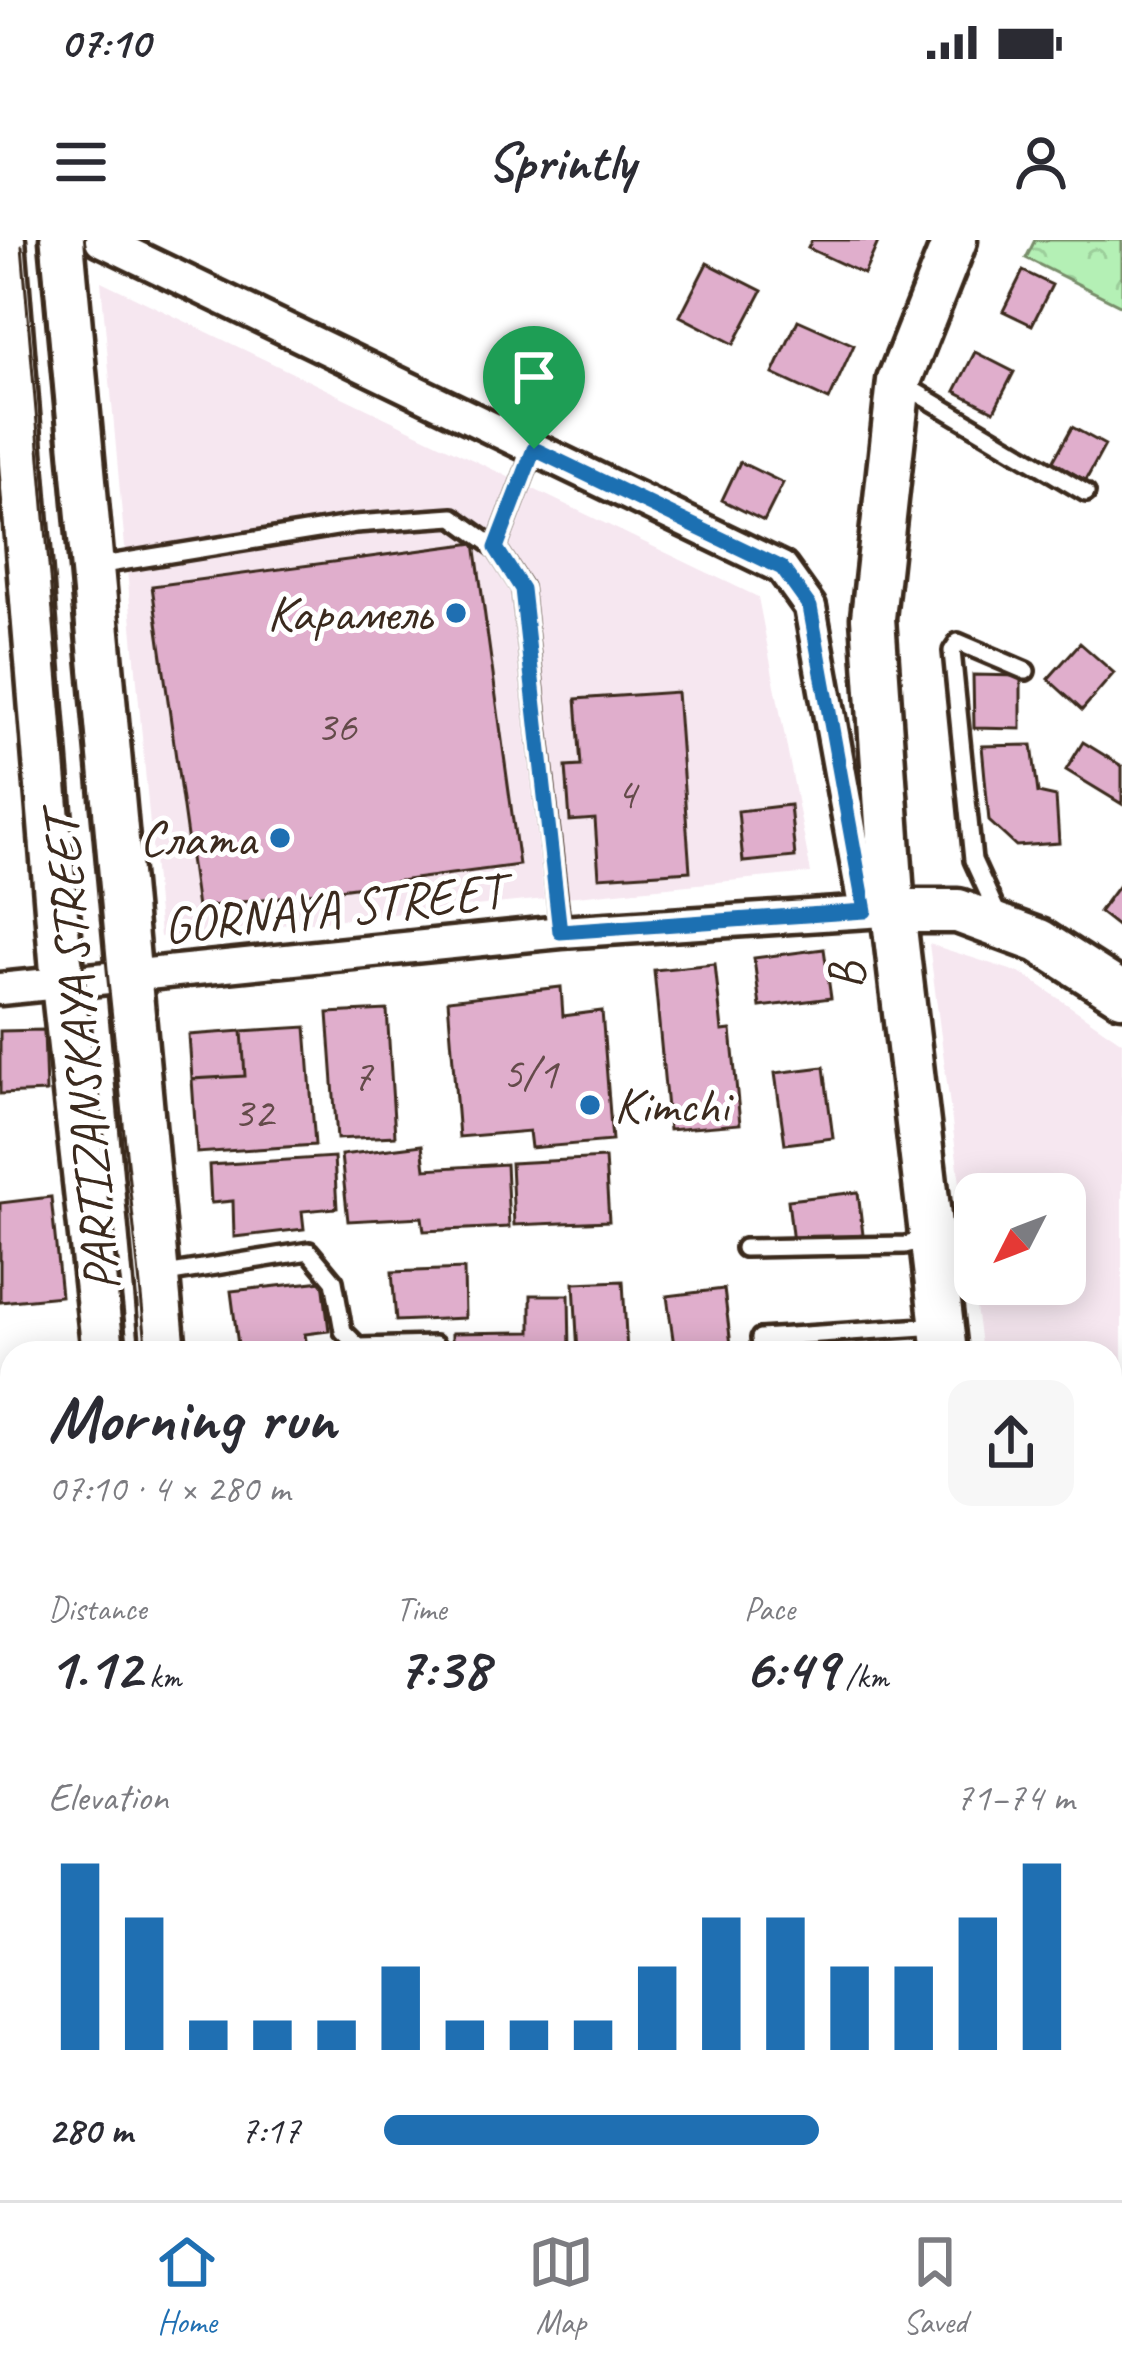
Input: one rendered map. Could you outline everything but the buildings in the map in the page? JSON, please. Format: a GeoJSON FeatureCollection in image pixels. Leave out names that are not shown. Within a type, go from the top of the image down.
{"type":"FeatureCollection","features":[{"type":"Feature","properties":{"kind":"street","name":"PARTIZANSKAYA STREET"},"geometry":{"type":"LineString","coordinates":[[3,240],[22,552],[103,1341]]}},
{"type":"Feature","properties":{"kind":"street","name":"PARTIZANSKAYA STREET"},"geometry":{"type":"LineString","coordinates":[[62,240],[163,1341]]}},
{"type":"Feature","properties":{"kind":"street"},"geometry":{"type":"LineString","coordinates":[[101,240],[782,568],[810,607],[879,911],[958,911],[1039,941],[1122,994]]}},
{"type":"Feature","properties":{"kind":"street","name":"B"},"geometry":{"type":"LineString","coordinates":[[944,1339],[879,911],[874,618],[899,382],[955,240]]}},
{"type":"Feature","properties":{"kind":"street","name":"GORNAYA STREET"},"geometry":{"type":"LineString","coordinates":[[0,989],[560,932],[879,911]]}},
{"type":"Feature","properties":{"kind":"lane"},"geometry":{"type":"LineString","coordinates":[[899,382],[1086,493]]}},
{"type":"Feature","properties":{"kind":"lane"},"geometry":{"type":"LineString","coordinates":[[496,548],[534,449]]}},
{"type":"Feature","properties":{"kind":"lane"},"geometry":{"type":"LineString","coordinates":[[90,567],[355,524],[453,517],[496,548],[522,589],[560,932]]}},
{"type":"Feature","properties":{"kind":"lane"},"geometry":{"type":"LineString","coordinates":[[1004,928],[973,860],[952,651],[958,642],[1026,671]]}},
{"type":"Feature","properties":{"kind":"lane"},"geometry":{"type":"LineString","coordinates":[[744,1248],[905,1245],[931,1238]]}},
{"type":"Feature","properties":{"kind":"lane"},"geometry":{"type":"LineString","coordinates":[[156,1276],[309,1251],[334,1280],[343,1331],[352,1341]]}},
{"type":"Feature","properties":{"kind":"lane"},"geometry":{"type":"LineString","coordinates":[[760,1341],[760,1337],[944,1339]]}},
{"type":"Feature","properties":{"kind":"shaded area"},"geometry":{"type":"Polygon","coordinates":[[[101,281],[758,597],[811,873],[160,937],[101,281]]]}},
{"type":"Feature","properties":{"kind":"shaded area"},"geometry":{"type":"Polygon","coordinates":[[[929,944],[1023,974],[1122,1042],[1122,1341],[980,1341],[976,1305],[1086,1305],[1086,1173],[959,1173],[929,944]]]}},
{"type":"Feature","properties":{"kind":"green space"},"geometry":{"type":"Polygon","coordinates":[[[1035,240],[1122,240],[1122,306],[1026,258],[1035,240]]]}},
{"type":"Feature","properties":{"kind":"tram line"},"geometry":{"type":"LineString","coordinates":[[40,240],[146,1341]]}},
{"type":"Feature","properties":{"kind":"tram line"},"geometry":{"type":"LineString","coordinates":[[22,246],[82,955],[124,1341]]}},
{"type":"Feature","properties":{"kind":"place","name":"Карамель"},"geometry":{"type":"Point","coordinates":[456,613]}},
{"type":"Feature","properties":{"kind":"place","name":"Слата"},"geometry":{"type":"Point","coordinates":[280,838]}},
{"type":"Feature","properties":{"kind":"place","name":"Kimchi"},"geometry":{"type":"Point","coordinates":[590,1105]}},
{"type":"Feature","properties":{"kind":"route"},"geometry":{"type":"LineString","coordinates":[[534,449],[782,568],[810,607],[865,911],[560,932],[522,589],[496,548],[534,449]]}}]}
